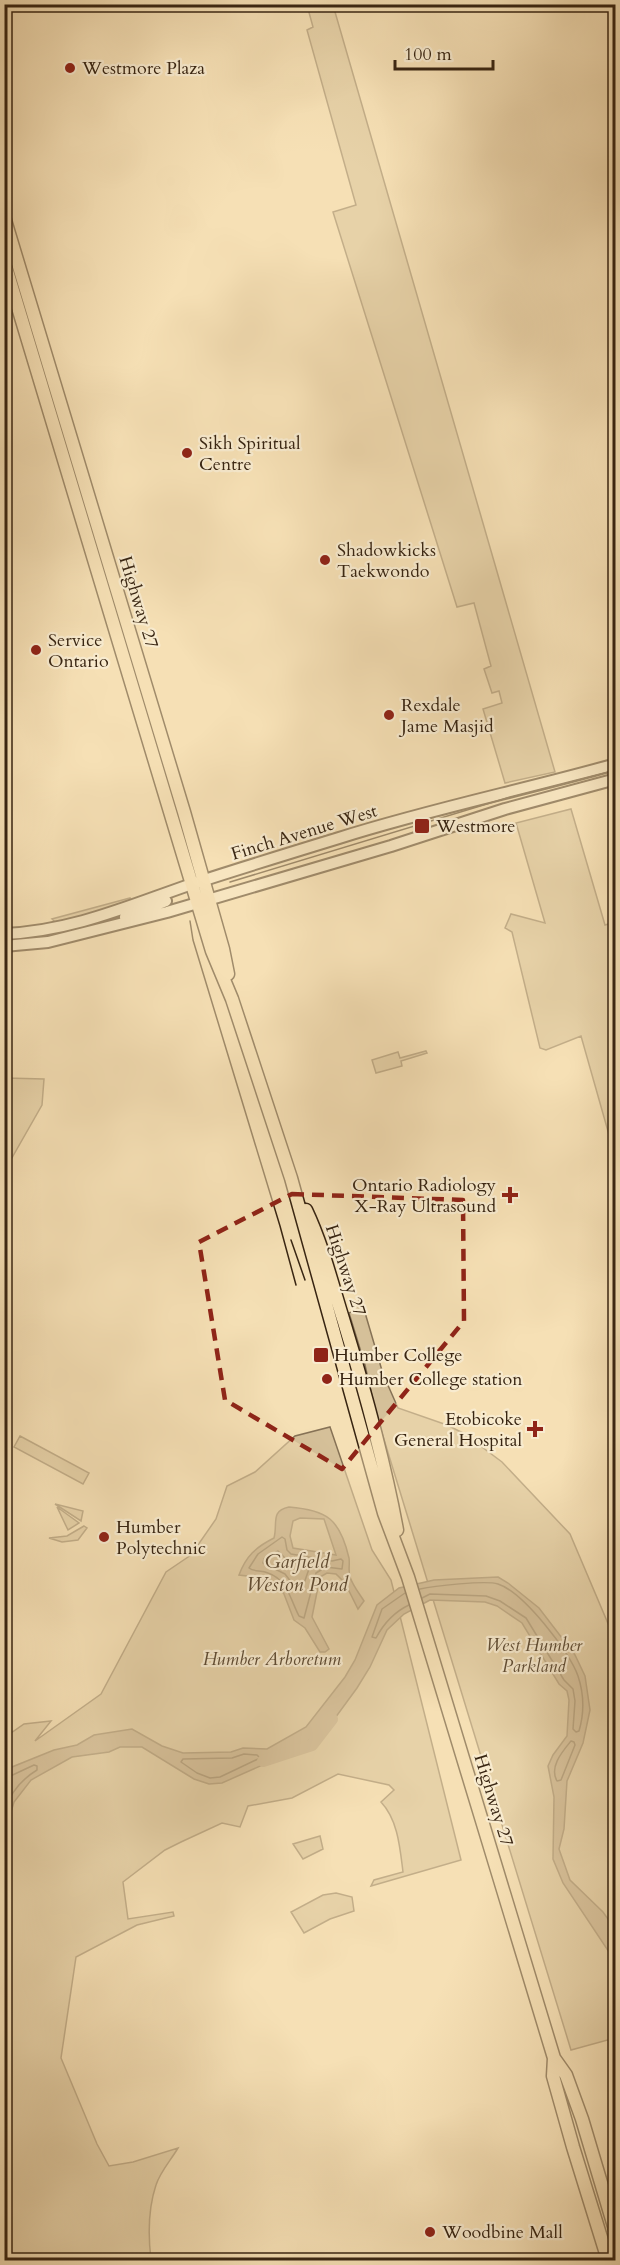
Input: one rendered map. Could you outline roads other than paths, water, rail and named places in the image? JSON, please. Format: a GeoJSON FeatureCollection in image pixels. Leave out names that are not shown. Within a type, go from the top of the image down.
{"type":"FeatureCollection","features":[{"type":"Feature","properties":{"kind":"main road","name":"Highway 27"},"geometry":{"type":"LineString","coordinates":[[4,217],[203,901],[223,950],[232,999],[291,1178],[384,1513],[408,1577],[554,2058],[566,2075],[582,2119],[615,2233]]}},
{"type":"Feature","properties":{"kind":"main road","name":"Highway 27"},"geometry":{"type":"LineString","coordinates":[[4,261],[199,885]]}},
{"type":"Feature","properties":{"kind":"main road","name":"Finch Avenue West"},"geometry":{"type":"LineString","coordinates":[[4,934],[48,930],[114,913],[384,825],[615,764]]}},
{"type":"Feature","properties":{"kind":"main road","name":"Finch Avenue West"},"geometry":{"type":"LineString","coordinates":[[4,946],[48,942],[92,932],[391,846],[505,809],[615,779]]}},
{"type":"Feature","properties":{"kind":"main road","name":"Finch Avenue West"},"geometry":{"type":"LineString","coordinates":[[92,932],[199,885]]}},
{"type":"Feature","properties":{"kind":"main road"},"geometry":{"type":"LineString","coordinates":[[48,930],[48,942]]}},
{"type":"Feature","properties":{"kind":"main road","name":"Highway 27"},"geometry":{"type":"LineString","coordinates":[[291,1178],[318,1235],[369,1407],[392,1503],[400,1552]]}},
{"type":"Feature","properties":{"kind":"main road"},"geometry":{"type":"LineString","coordinates":[[355,1407],[359,1406],[363,1410],[392,1503]]}},
{"type":"Feature","properties":{"kind":"main road","name":"Highway 27"},"geometry":{"type":"LineString","coordinates":[[554,2058],[553,2076],[608,2260]]}},
{"type":"Feature","properties":{"kind":"water","name":"Garfield Weston Pond"},"geometry":{"type":"Polygon","coordinates":[[[302,1508],[330,1519],[341,1534],[349,1558],[350,1577],[364,1601],[358,1609],[345,1583],[336,1574],[327,1573],[320,1577],[312,1617],[329,1649],[325,1652],[320,1652],[305,1628],[294,1620],[284,1594],[277,1584],[265,1578],[239,1575],[252,1553],[274,1538],[276,1518],[279,1511],[302,1508]],[[300,1518],[293,1521],[290,1536],[293,1548],[336,1555],[324,1519],[300,1518]]]}},
{"type":"Feature","properties":{"kind":"water"},"geometry":{"type":"Polygon","coordinates":[[[498,1577],[539,1608],[575,1655],[585,1676],[590,1710],[583,1743],[567,1781],[564,1829],[559,1849],[570,1880],[603,1912],[615,1929],[615,1961],[563,1883],[553,1859],[554,1797],[548,1766],[567,1736],[569,1700],[567,1691],[559,1684],[522,1623],[497,1606],[485,1602],[430,1600],[404,1614],[387,1630],[370,1667],[330,1725],[293,1752],[277,1757],[222,1783],[209,1784],[194,1779],[142,1747],[120,1747],[109,1752],[72,1757],[31,1780],[14,1802],[5,1832],[5,1775],[12,1767],[54,1750],[77,1745],[94,1735],[132,1729],[162,1746],[183,1753],[231,1752],[243,1748],[267,1749],[306,1727],[345,1677],[355,1660],[377,1605],[399,1588],[434,1580],[498,1577]]]}},
{"type":"Feature","properties":{"kind":"waterway"},"geometry":{"type":"LineString","coordinates":[[263,1761],[312,1745],[332,1719]]}},
{"type":"Feature","properties":{"kind":"tram line"},"geometry":{"type":"LineString","coordinates":[[230,882],[510,797],[616,770]]}},
{"type":"Feature","properties":{"kind":"tram line"},"geometry":{"type":"LineString","coordinates":[[190,921],[193,940],[296,1285]]}},
{"type":"Feature","properties":{"kind":"tram line"},"geometry":{"type":"LineString","coordinates":[[291,1240],[305,1280]]}},
{"type":"Feature","properties":{"kind":"place","name":"Westmore Plaza"},"geometry":{"type":"Point","coordinates":[70,68]}},
{"type":"Feature","properties":{"kind":"place","name":"Sikh Spiritual Centre"},"geometry":{"type":"Point","coordinates":[187,453]}},
{"type":"Feature","properties":{"kind":"place","name":"Shadowkicks Taekwondo"},"geometry":{"type":"Point","coordinates":[325,560]}},
{"type":"Feature","properties":{"kind":"place","name":"Service Ontario"},"geometry":{"type":"Point","coordinates":[36,650]}},
{"type":"Feature","properties":{"kind":"place","name":"Rexdale Jame Masjid"},"geometry":{"type":"Point","coordinates":[389,715]}},
{"type":"Feature","properties":{"kind":"place","name":"Westmore"},"geometry":{"type":"Point","coordinates":[422,826]}},
{"type":"Feature","properties":{"kind":"place","name":"Ontario Radiology X-Ray Ultrasound"},"geometry":{"type":"Point","coordinates":[510,1195]}},
{"type":"Feature","properties":{"kind":"place","name":"Humber College"},"geometry":{"type":"Point","coordinates":[321,1355]}},
{"type":"Feature","properties":{"kind":"place","name":"Humber College station"},"geometry":{"type":"Point","coordinates":[327,1379]}},
{"type":"Feature","properties":{"kind":"place","name":"Etobicoke General Hospital"},"geometry":{"type":"Point","coordinates":[535,1429]}},
{"type":"Feature","properties":{"kind":"place","name":"Humber Polytechnic"},"geometry":{"type":"Point","coordinates":[104,1537]}},
{"type":"Feature","properties":{"kind":"place","name":"Woodbine Mall"},"geometry":{"type":"Point","coordinates":[430,2232]}},
{"type":"Feature","properties":{"kind":"park label","name":"West Humber Parkland"},"geometry":{"type":"Point","coordinates":[534,1655]}},
{"type":"Feature","properties":{"kind":"park label","name":"Humber Arboretum"},"geometry":{"type":"Point","coordinates":[272,1659]}}]}
